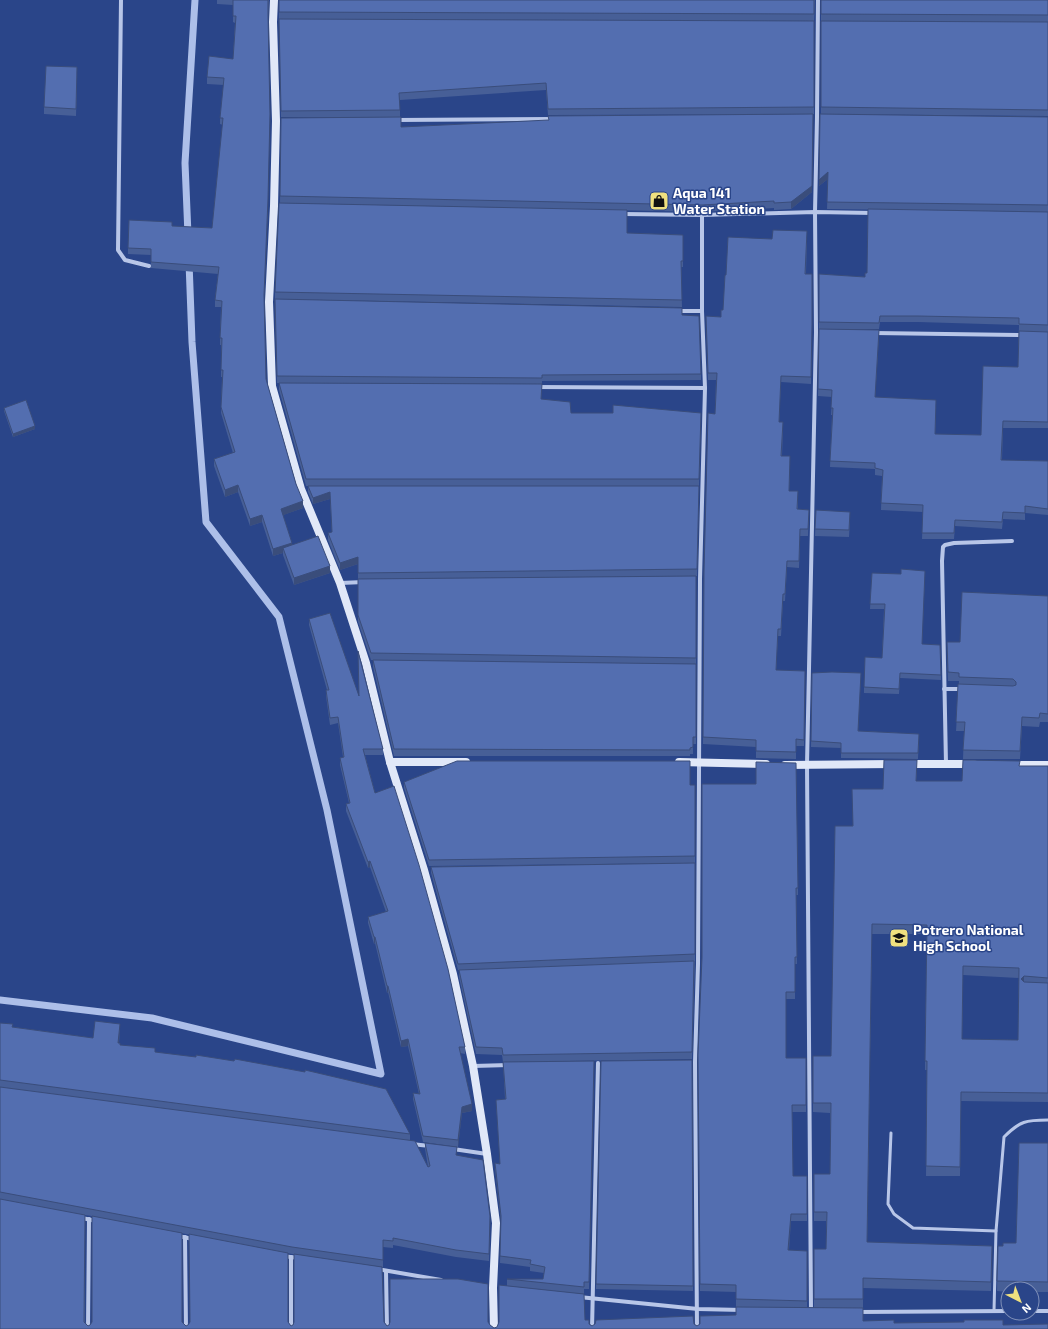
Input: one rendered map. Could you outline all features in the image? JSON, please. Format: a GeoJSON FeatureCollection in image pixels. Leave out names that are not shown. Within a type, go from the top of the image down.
{"type":"FeatureCollection","features":[{"type":"Feature","properties":{"kind":"street"},"geometry":{"type":"LineString","coordinates":[[121,0],[118,250],[125,260],[148,266]]}},
{"type":"Feature","properties":{"kind":"street"},"geometry":{"type":"LineString","coordinates":[[274,0],[277,22],[280,121],[278,206],[273,302],[276,386],[305,489],[370,663],[390,762],[428,870],[457,974],[487,1154],[496,1223],[493,1288],[494,1329]]}},
{"type":"Feature","properties":{"kind":"street"},"geometry":{"type":"LineString","coordinates":[[811,1312],[808,765],[816,332],[815,212],[818,116],[818,0]]}},
{"type":"Feature","properties":{"kind":"street"},"geometry":{"type":"LineString","coordinates":[[810,23],[826,23]]}},
{"type":"Feature","properties":{"kind":"street"},"geometry":{"type":"LineString","coordinates":[[810,117],[825,117]]}},
{"type":"Feature","properties":{"kind":"street"},"geometry":{"type":"LineString","coordinates":[[387,120],[555,119]]}},
{"type":"Feature","properties":{"kind":"street"},"geometry":{"type":"LineString","coordinates":[[615,213],[702,215],[815,212],[877,213]]}},
{"type":"Feature","properties":{"kind":"street"},"geometry":{"type":"LineString","coordinates":[[697,1329],[695,1062],[698,964],[700,579],[705,388],[702,311],[702,215]]}},
{"type":"Feature","properties":{"kind":"street"},"geometry":{"type":"LineString","coordinates":[[670,310],[702,311]]}},
{"type":"Feature","properties":{"kind":"street"},"geometry":{"type":"LineString","coordinates":[[816,332],[824,332]]}},
{"type":"Feature","properties":{"kind":"street"},"geometry":{"type":"LineString","coordinates":[[870,332],[1032,335]]}},
{"type":"Feature","properties":{"kind":"street"},"geometry":{"type":"LineString","coordinates":[[532,387],[705,388]]}},
{"type":"Feature","properties":{"kind":"street"},"geometry":{"type":"LineString","coordinates":[[694,489],[702,489]]}},
{"type":"Feature","properties":{"kind":"street"},"geometry":{"type":"LineString","coordinates":[[946,764],[943,547],[945,545],[954,544],[1012,541]]}},
{"type":"Feature","properties":{"kind":"street"},"geometry":{"type":"LineString","coordinates":[[692,579],[700,579]]}},
{"type":"Feature","properties":{"kind":"street"},"geometry":{"type":"LineString","coordinates":[[340,583],[371,582]]}},
{"type":"Feature","properties":{"kind":"street"},"geometry":{"type":"LineString","coordinates":[[692,668],[700,668]]}},
{"type":"Feature","properties":{"kind":"street"},"geometry":{"type":"LineString","coordinates":[[944,689],[967,690]]}},
{"type":"Feature","properties":{"kind":"street"},"geometry":{"type":"LineString","coordinates":[[390,762],[477,762]]}},
{"type":"Feature","properties":{"kind":"street"},"geometry":{"type":"LineString","coordinates":[[667,762],[808,765],[985,764]]}},
{"type":"Feature","properties":{"kind":"street"},"geometry":{"type":"LineString","coordinates":[[1001,765],[1048,765]]}},
{"type":"Feature","properties":{"kind":"street"},"geometry":{"type":"LineString","coordinates":[[690,866],[698,866]]}},
{"type":"Feature","properties":{"kind":"street"},"geometry":{"type":"LineString","coordinates":[[690,964],[698,964]]}},
{"type":"Feature","properties":{"kind":"street"},"geometry":{"type":"LineString","coordinates":[[688,1062],[695,1062]]}},
{"type":"Feature","properties":{"kind":"street"},"geometry":{"type":"LineString","coordinates":[[590,1063],[605,1063]]}},
{"type":"Feature","properties":{"kind":"street"},"geometry":{"type":"LineString","coordinates":[[592,1329],[598,1063]]}},
{"type":"Feature","properties":{"kind":"street"},"geometry":{"type":"LineString","coordinates":[[473,1066],[512,1065]]}},
{"type":"Feature","properties":{"kind":"street"},"geometry":{"type":"LineString","coordinates":[[409,1144],[432,1147]]}},
{"type":"Feature","properties":{"kind":"street"},"geometry":{"type":"LineString","coordinates":[[448,1149],[487,1154]]}},
{"type":"Feature","properties":{"kind":"street"},"geometry":{"type":"LineString","coordinates":[[74,1216],[104,1222]]}},
{"type":"Feature","properties":{"kind":"street"},"geometry":{"type":"LineString","coordinates":[[88,1329],[89,1219]]}},
{"type":"Feature","properties":{"kind":"street"},"geometry":{"type":"LineString","coordinates":[[170,1235],[200,1240]]}},
{"type":"Feature","properties":{"kind":"street"},"geometry":{"type":"LineString","coordinates":[[185,1238],[186,1329]]}},
{"type":"Feature","properties":{"kind":"street"},"geometry":{"type":"LineString","coordinates":[[276,1254],[306,1259]]}},
{"type":"Feature","properties":{"kind":"street"},"geometry":{"type":"LineString","coordinates":[[291,1257],[291,1329]]}},
{"type":"Feature","properties":{"kind":"street"},"geometry":{"type":"LineString","coordinates":[[372,1269],[447,1281]]}},
{"type":"Feature","properties":{"kind":"street"},"geometry":{"type":"LineString","coordinates":[[386,1271],[387,1329]]}},
{"type":"Feature","properties":{"kind":"street"},"geometry":{"type":"LineString","coordinates":[[577,1296],[698,1309],[750,1310]]}},
{"type":"Feature","properties":{"kind":"street"},"geometry":{"type":"LineString","coordinates":[[850,1312],[1000,1311]]}},
{"type":"Feature","properties":{"kind":"street"},"geometry":{"type":"LineString","coordinates":[[803,1312],[819,1312]]}},
{"type":"Feature","properties":{"kind":"lane"},"geometry":{"type":"LineString","coordinates":[[994,1311],[996,1231],[1004,1136],[1015,1126],[1030,1120],[1048,1120]]}},
{"type":"Feature","properties":{"kind":"lane"},"geometry":{"type":"LineString","coordinates":[[891,1133],[888,1204],[894,1214],[913,1228],[996,1231]]}},
{"type":"Feature","properties":{"kind":"building"},"geometry":{"type":"Polygon","coordinates":[[[233,0],[268,0],[270,114],[264,295],[266,379],[296,484],[303,501],[281,509],[292,543],[273,549],[262,515],[250,519],[238,485],[225,490],[214,459],[235,452],[221,407],[223,370],[221,370],[222,338],[220,338],[222,301],[215,300],[219,267],[151,262],[151,249],[128,248],[129,220],[172,222],[172,226],[212,228],[223,118],[220,118],[224,78],[207,77],[209,56],[233,59],[236,16],[233,16],[233,0]]]}},
{"type":"Feature","properties":{"kind":"building"},"geometry":{"type":"Polygon","coordinates":[[[279,0],[814,0],[814,14],[279,12],[279,0]]]}},
{"type":"Feature","properties":{"kind":"building"},"geometry":{"type":"Polygon","coordinates":[[[821,0],[1048,0],[1048,15],[821,14],[821,0]]]}},
{"type":"Feature","properties":{"kind":"building"},"geometry":{"type":"Polygon","coordinates":[[[279,19],[814,21],[814,107],[548,109],[546,83],[399,93],[400,110],[281,111],[279,19]]]}},
{"type":"Feature","properties":{"kind":"building"},"geometry":{"type":"Polygon","coordinates":[[[821,21],[1048,22],[1048,110],[821,107],[821,21]]]}},
{"type":"Feature","properties":{"kind":"building"},"geometry":{"type":"Polygon","coordinates":[[[46,66],[77,67],[76,109],[44,107],[46,66]]]}},
{"type":"Feature","properties":{"kind":"building"},"geometry":{"type":"Polygon","coordinates":[[[813,114],[812,186],[791,202],[774,203],[774,201],[702,205],[280,196],[281,118],[401,117],[401,127],[549,120],[548,116],[813,114]]]}},
{"type":"Feature","properties":{"kind":"building"},"geometry":{"type":"Polygon","coordinates":[[[820,114],[1048,117],[1048,205],[827,202],[828,172],[819,180],[820,114]]]}},
{"type":"Feature","properties":{"kind":"building"},"geometry":{"type":"Polygon","coordinates":[[[279,203],[627,210],[627,233],[683,235],[683,261],[681,261],[682,300],[275,292],[279,203]]]}},
{"type":"Feature","properties":{"kind":"building"},"geometry":{"type":"Polygon","coordinates":[[[868,209],[1048,212],[1048,325],[1019,324],[1019,318],[918,316],[880,316],[879,323],[819,322],[819,274],[865,277],[865,273],[867,273],[868,209]]]}},
{"type":"Feature","properties":{"kind":"building"},"geometry":{"type":"Polygon","coordinates":[[[773,230],[807,231],[805,274],[812,274],[811,377],[781,376],[779,422],[783,422],[781,456],[790,456],[789,491],[798,491],[797,509],[809,510],[808,529],[800,529],[799,561],[787,561],[781,629],[778,629],[776,670],[805,671],[804,740],[796,739],[796,752],[756,751],[756,740],[703,737],[704,572],[708,413],[715,414],[717,373],[708,373],[706,316],[721,317],[721,310],[723,310],[728,237],[772,239],[773,230]]]}},
{"type":"Feature","properties":{"kind":"building"},"geometry":{"type":"Polygon","coordinates":[[[275,299],[682,308],[682,315],[699,316],[701,374],[542,375],[542,378],[277,376],[275,299]]]}},
{"type":"Feature","properties":{"kind":"building"},"geometry":{"type":"Polygon","coordinates":[[[819,329],[879,330],[875,397],[936,400],[935,434],[981,435],[983,366],[1018,367],[1019,331],[1048,332],[1048,422],[1003,421],[1001,460],[1048,461],[1048,509],[1025,506],[1025,513],[1003,512],[1002,522],[955,520],[954,533],[922,533],[923,505],[881,503],[883,470],[875,468],[875,463],[830,461],[833,408],[831,408],[832,390],[818,389],[819,329]]]}},
{"type":"Feature","properties":{"kind":"building"},"geometry":{"type":"Polygon","coordinates":[[[279,383],[542,384],[541,399],[570,402],[571,413],[613,413],[613,405],[701,413],[699,479],[306,479],[279,383]]]}},
{"type":"Feature","properties":{"kind":"building"},"geometry":{"type":"Polygon","coordinates":[[[26,400],[35,426],[13,434],[4,408],[26,400]]]}},
{"type":"Feature","properties":{"kind":"building"},"geometry":{"type":"Polygon","coordinates":[[[308,486],[699,486],[697,569],[358,573],[358,557],[340,563],[328,533],[332,532],[330,492],[313,498],[308,486]]]}},
{"type":"Feature","properties":{"kind":"building"},"geometry":{"type":"Polygon","coordinates":[[[816,510],[850,512],[849,530],[815,529],[816,510]]]}},
{"type":"Feature","properties":{"kind":"building"},"geometry":{"type":"Polygon","coordinates":[[[318,536],[330,566],[294,578],[283,548],[318,536]]]}},
{"type":"Feature","properties":{"kind":"building"},"geometry":{"type":"Polygon","coordinates":[[[901,569],[925,571],[922,644],[940,645],[941,675],[900,673],[899,689],[864,687],[865,657],[882,658],[885,604],[870,604],[872,573],[901,574],[901,569]]]}},
{"type":"Feature","properties":{"kind":"building"},"geometry":{"type":"Polygon","coordinates":[[[696,576],[696,658],[371,653],[358,615],[358,579],[696,576]]]}},
{"type":"Feature","properties":{"kind":"building"},"geometry":{"type":"Polygon","coordinates":[[[962,592],[1048,596],[1048,714],[1040,713],[1039,718],[1022,717],[1020,751],[963,750],[965,722],[956,722],[958,684],[1013,686],[1016,685],[1016,682],[1013,679],[959,677],[959,673],[948,672],[947,642],[960,642],[962,592]]]}},
{"type":"Feature","properties":{"kind":"building"},"geometry":{"type":"Polygon","coordinates":[[[330,613],[359,696],[358,651],[383,749],[363,749],[375,793],[394,786],[419,865],[448,969],[465,1047],[459,1047],[472,1104],[462,1107],[458,1140],[423,1136],[413,1093],[420,1094],[408,1039],[401,1041],[375,937],[368,917],[388,911],[370,861],[368,862],[346,804],[350,803],[340,758],[344,757],[338,717],[330,718],[326,690],[329,690],[309,619],[330,613]]]}},
{"type":"Feature","properties":{"kind":"building"},"geometry":{"type":"Polygon","coordinates":[[[373,660],[696,664],[696,737],[693,737],[693,747],[690,748],[690,750],[394,749],[373,660]]]}},
{"type":"Feature","properties":{"kind":"building"},"geometry":{"type":"Polygon","coordinates":[[[812,673],[861,673],[858,731],[919,734],[918,753],[841,753],[841,743],[811,741],[812,673]]]}},
{"type":"Feature","properties":{"kind":"building"},"geometry":{"type":"Polygon","coordinates":[[[884,760],[917,760],[916,781],[962,781],[963,760],[1020,761],[1019,766],[1048,766],[1048,978],[1024,976],[1021,979],[1024,982],[1048,983],[1048,1093],[961,1092],[960,1167],[926,1166],[927,1061],[925,1061],[927,925],[872,924],[867,1242],[992,1246],[991,1282],[863,1278],[863,1299],[814,1299],[814,1249],[826,1249],[827,1212],[814,1212],[814,1174],[830,1174],[831,1103],[813,1103],[813,1056],[831,1056],[835,826],[853,826],[852,789],[883,789],[884,760]],[[963,966],[962,1039],[1018,1040],[1019,968],[963,966]]]}},
{"type":"Feature","properties":{"kind":"building"},"geometry":{"type":"Polygon","coordinates":[[[457,761],[690,761],[690,785],[695,785],[695,856],[429,860],[404,782],[457,761]]]}},
{"type":"Feature","properties":{"kind":"building"},"geometry":{"type":"Polygon","coordinates":[[[756,762],[796,763],[798,888],[796,888],[797,957],[795,957],[795,992],[786,992],[786,1058],[806,1058],[806,1105],[792,1105],[793,1176],[807,1176],[807,1214],[791,1214],[788,1250],[807,1251],[807,1301],[736,1299],[736,1285],[700,1284],[698,1055],[702,957],[702,784],[756,784],[756,762]]]}},
{"type":"Feature","properties":{"kind":"building"},"geometry":{"type":"Polygon","coordinates":[[[695,863],[695,954],[458,964],[431,867],[695,863]]]}},
{"type":"Feature","properties":{"kind":"building"},"geometry":{"type":"Polygon","coordinates":[[[694,961],[692,1052],[503,1055],[502,1048],[476,1047],[459,970],[694,961]]]}},
{"type":"Feature","properties":{"kind":"building"},"geometry":{"type":"Polygon","coordinates":[[[95,1021],[120,1024],[118,1043],[120,1043],[120,1045],[155,1048],[155,1052],[196,1057],[196,1055],[234,1061],[235,1059],[305,1072],[305,1070],[386,1089],[410,1134],[0,1080],[0,1023],[13,1024],[12,1027],[93,1038],[95,1021]]]}},
{"type":"Feature","properties":{"kind":"building"},"geometry":{"type":"Polygon","coordinates":[[[692,1060],[693,1286],[596,1284],[601,1061],[692,1060]]]}},
{"type":"Feature","properties":{"kind":"building"},"geometry":{"type":"Polygon","coordinates":[[[594,1061],[589,1282],[584,1282],[584,1287],[507,1279],[543,1279],[545,1267],[530,1264],[531,1260],[500,1256],[501,1216],[495,1163],[500,1164],[496,1100],[506,1099],[503,1062],[594,1061]]]}},
{"type":"Feature","properties":{"kind":"building"},"geometry":{"type":"Polygon","coordinates":[[[0,1087],[415,1141],[428,1167],[430,1166],[425,1143],[457,1147],[456,1155],[483,1160],[490,1216],[489,1254],[456,1250],[393,1238],[393,1241],[383,1240],[383,1260],[292,1247],[0,1192],[0,1087]]]}},
{"type":"Feature","properties":{"kind":"building"},"geometry":{"type":"Polygon","coordinates":[[[1019,1143],[1048,1143],[1048,1282],[997,1281],[998,1246],[1003,1246],[1003,1243],[1016,1243],[1019,1143]]]}},
{"type":"Feature","properties":{"kind":"building"},"geometry":{"type":"Polygon","coordinates":[[[0,1199],[85,1215],[84,1322],[88,1326],[92,1322],[92,1216],[182,1233],[182,1322],[186,1326],[190,1322],[189,1234],[288,1253],[288,1322],[291,1326],[294,1322],[294,1254],[382,1267],[384,1322],[387,1326],[390,1322],[390,1279],[458,1279],[488,1284],[488,1322],[494,1328],[497,1327],[499,1322],[499,1285],[584,1294],[585,1320],[589,1320],[589,1324],[592,1326],[595,1324],[596,1320],[693,1316],[694,1324],[697,1326],[700,1324],[700,1316],[736,1315],[736,1307],[863,1308],[863,1321],[894,1320],[894,1323],[1000,1320],[1003,1321],[1003,1325],[1048,1324],[1048,1329],[0,1329],[0,1199]]]}},
{"type":"Feature","properties":{"kind":"waterway"},"geometry":{"type":"LineString","coordinates":[[188,235],[185,163],[195,0]]}},
{"type":"Feature","properties":{"kind":"waterway"},"geometry":{"type":"LineString","coordinates":[[0,1000],[152,1018],[381,1074],[327,810],[279,617],[206,522],[192,342],[189,262]]}},
{"type":"Feature","properties":{"kind":"place","name":"Aqua 141 Water Station"},"geometry":{"type":"Point","coordinates":[659,201]}},
{"type":"Feature","properties":{"kind":"place","name":"Potrero National High School"},"geometry":{"type":"Point","coordinates":[899,938]}}]}
